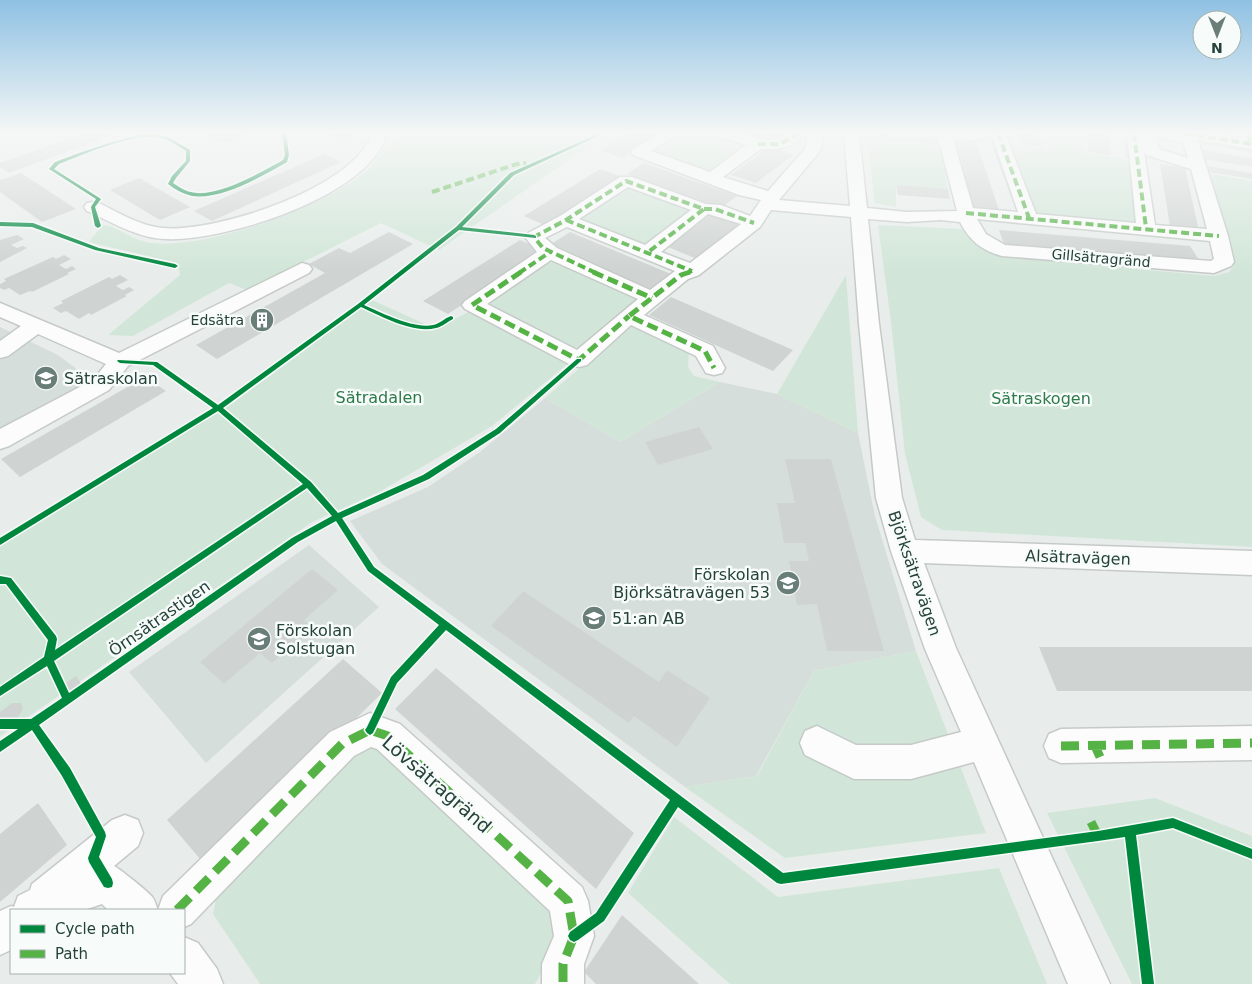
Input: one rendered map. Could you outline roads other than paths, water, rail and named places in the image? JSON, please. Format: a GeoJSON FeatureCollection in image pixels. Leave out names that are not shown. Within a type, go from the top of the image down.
{"type":"FeatureCollection","features":[{"type":"Feature","properties":{"kind":"street"},"geometry":{"type":"LineString","coordinates":[[93,207],[152,233],[178,235],[258,218],[300,202],[341,179]]}},
{"type":"Feature","properties":{"kind":"street"},"geometry":{"type":"LineString","coordinates":[[713,179],[769,200],[860,214],[907,217],[966,215],[1029,218],[1219,236]]}},
{"type":"Feature","properties":{"kind":"street"},"geometry":{"type":"LineString","coordinates":[[550,252],[472,305],[579,360],[629,316],[681,275],[692,271],[754,223],[769,200],[787,179]]}},
{"type":"Feature","properties":{"kind":"street","name":"Björksätravägen"},"geometry":{"type":"LineString","coordinates":[[857,179],[869,324],[889,498],[905,550],[941,649],[1089,984]]}},
{"type":"Feature","properties":{"kind":"street","name":"Gillsätragränd"},"geometry":{"type":"LineString","coordinates":[[956,179],[966,215],[975,234],[986,244],[1002,250],[1214,267],[1224,262],[1219,236],[1202,179]]}},
{"type":"Feature","properties":{"kind":"street"},"geometry":{"type":"LineString","coordinates":[[1011,179],[1029,218]]}},
{"type":"Feature","properties":{"kind":"street"},"geometry":{"type":"LineString","coordinates":[[1140,179],[1146,228]]}},
{"type":"Feature","properties":{"kind":"street"},"geometry":{"type":"LineString","coordinates":[[652,298],[550,252],[534,237],[566,220],[626,181],[704,209],[715,209],[754,223]]}},
{"type":"Feature","properties":{"kind":"street"},"geometry":{"type":"LineString","coordinates":[[647,252],[704,209]]}},
{"type":"Feature","properties":{"kind":"street"},"geometry":{"type":"LineString","coordinates":[[566,220],[692,271]]}},
{"type":"Feature","properties":{"kind":"street"},"geometry":{"type":"LineString","coordinates":[[0,440],[101,385],[120,361],[302,269]]}},
{"type":"Feature","properties":{"kind":"street"},"geometry":{"type":"LineString","coordinates":[[0,309],[120,361]]}},
{"type":"Feature","properties":{"kind":"street"},"geometry":{"type":"LineString","coordinates":[[629,316],[705,351],[714,368]]}},
{"type":"Feature","properties":{"kind":"street"},"geometry":{"type":"LineString","coordinates":[[0,352],[36,326]]}},
{"type":"Feature","properties":{"kind":"street","name":"Alsätravägen"},"geometry":{"type":"LineString","coordinates":[[905,550],[1252,563]]}},
{"type":"Feature","properties":{"kind":"street","name":"Lövsätragränd"},"geometry":{"type":"LineString","coordinates":[[178,909],[342,744],[370,730],[388,736],[568,901],[574,936],[563,964],[563,984]]}},
{"type":"Feature","properties":{"kind":"street"},"geometry":{"type":"LineString","coordinates":[[817,743],[854,762],[911,762],[982,743]]}},
{"type":"Feature","properties":{"kind":"street"},"geometry":{"type":"LineString","coordinates":[[1061,746],[1252,744]]}},
{"type":"Feature","properties":{"kind":"street"},"geometry":{"type":"LineString","coordinates":[[32,909],[125,833]]}},
{"type":"Feature","properties":{"kind":"street"},"geometry":{"type":"LineString","coordinates":[[39,909],[108,883],[136,909]]}},
{"type":"Feature","properties":{"kind":"street"},"geometry":{"type":"LineString","coordinates":[[0,935],[10,927]]}},
{"type":"Feature","properties":{"kind":"street"},"geometry":{"type":"LineString","coordinates":[[185,958],[202,984]]}},
{"type":"Feature","properties":{"kind":"place","name":"Edsätra"},"geometry":{"type":"Point","coordinates":[262,320]}},
{"type":"Feature","properties":{"kind":"place","name":"Sätraskolan"},"geometry":{"type":"Point","coordinates":[46,378]}},
{"type":"Feature","properties":{"kind":"place","name":"Förskolan Björksätravägen 53"},"geometry":{"type":"Point","coordinates":[788,583]}},
{"type":"Feature","properties":{"kind":"place","name":"51:an AB"},"geometry":{"type":"Point","coordinates":[594,618]}},
{"type":"Feature","properties":{"kind":"place","name":"Förskolan Solstugan"},"geometry":{"type":"Point","coordinates":[259,639]}},
{"type":"Feature","properties":{"kind":"park label","name":"Sätradalen"},"geometry":{"type":"Point","coordinates":[379,397]}},
{"type":"Feature","properties":{"kind":"park label","name":"Sätraskogen"},"geometry":{"type":"Point","coordinates":[1041,398]}}]}
